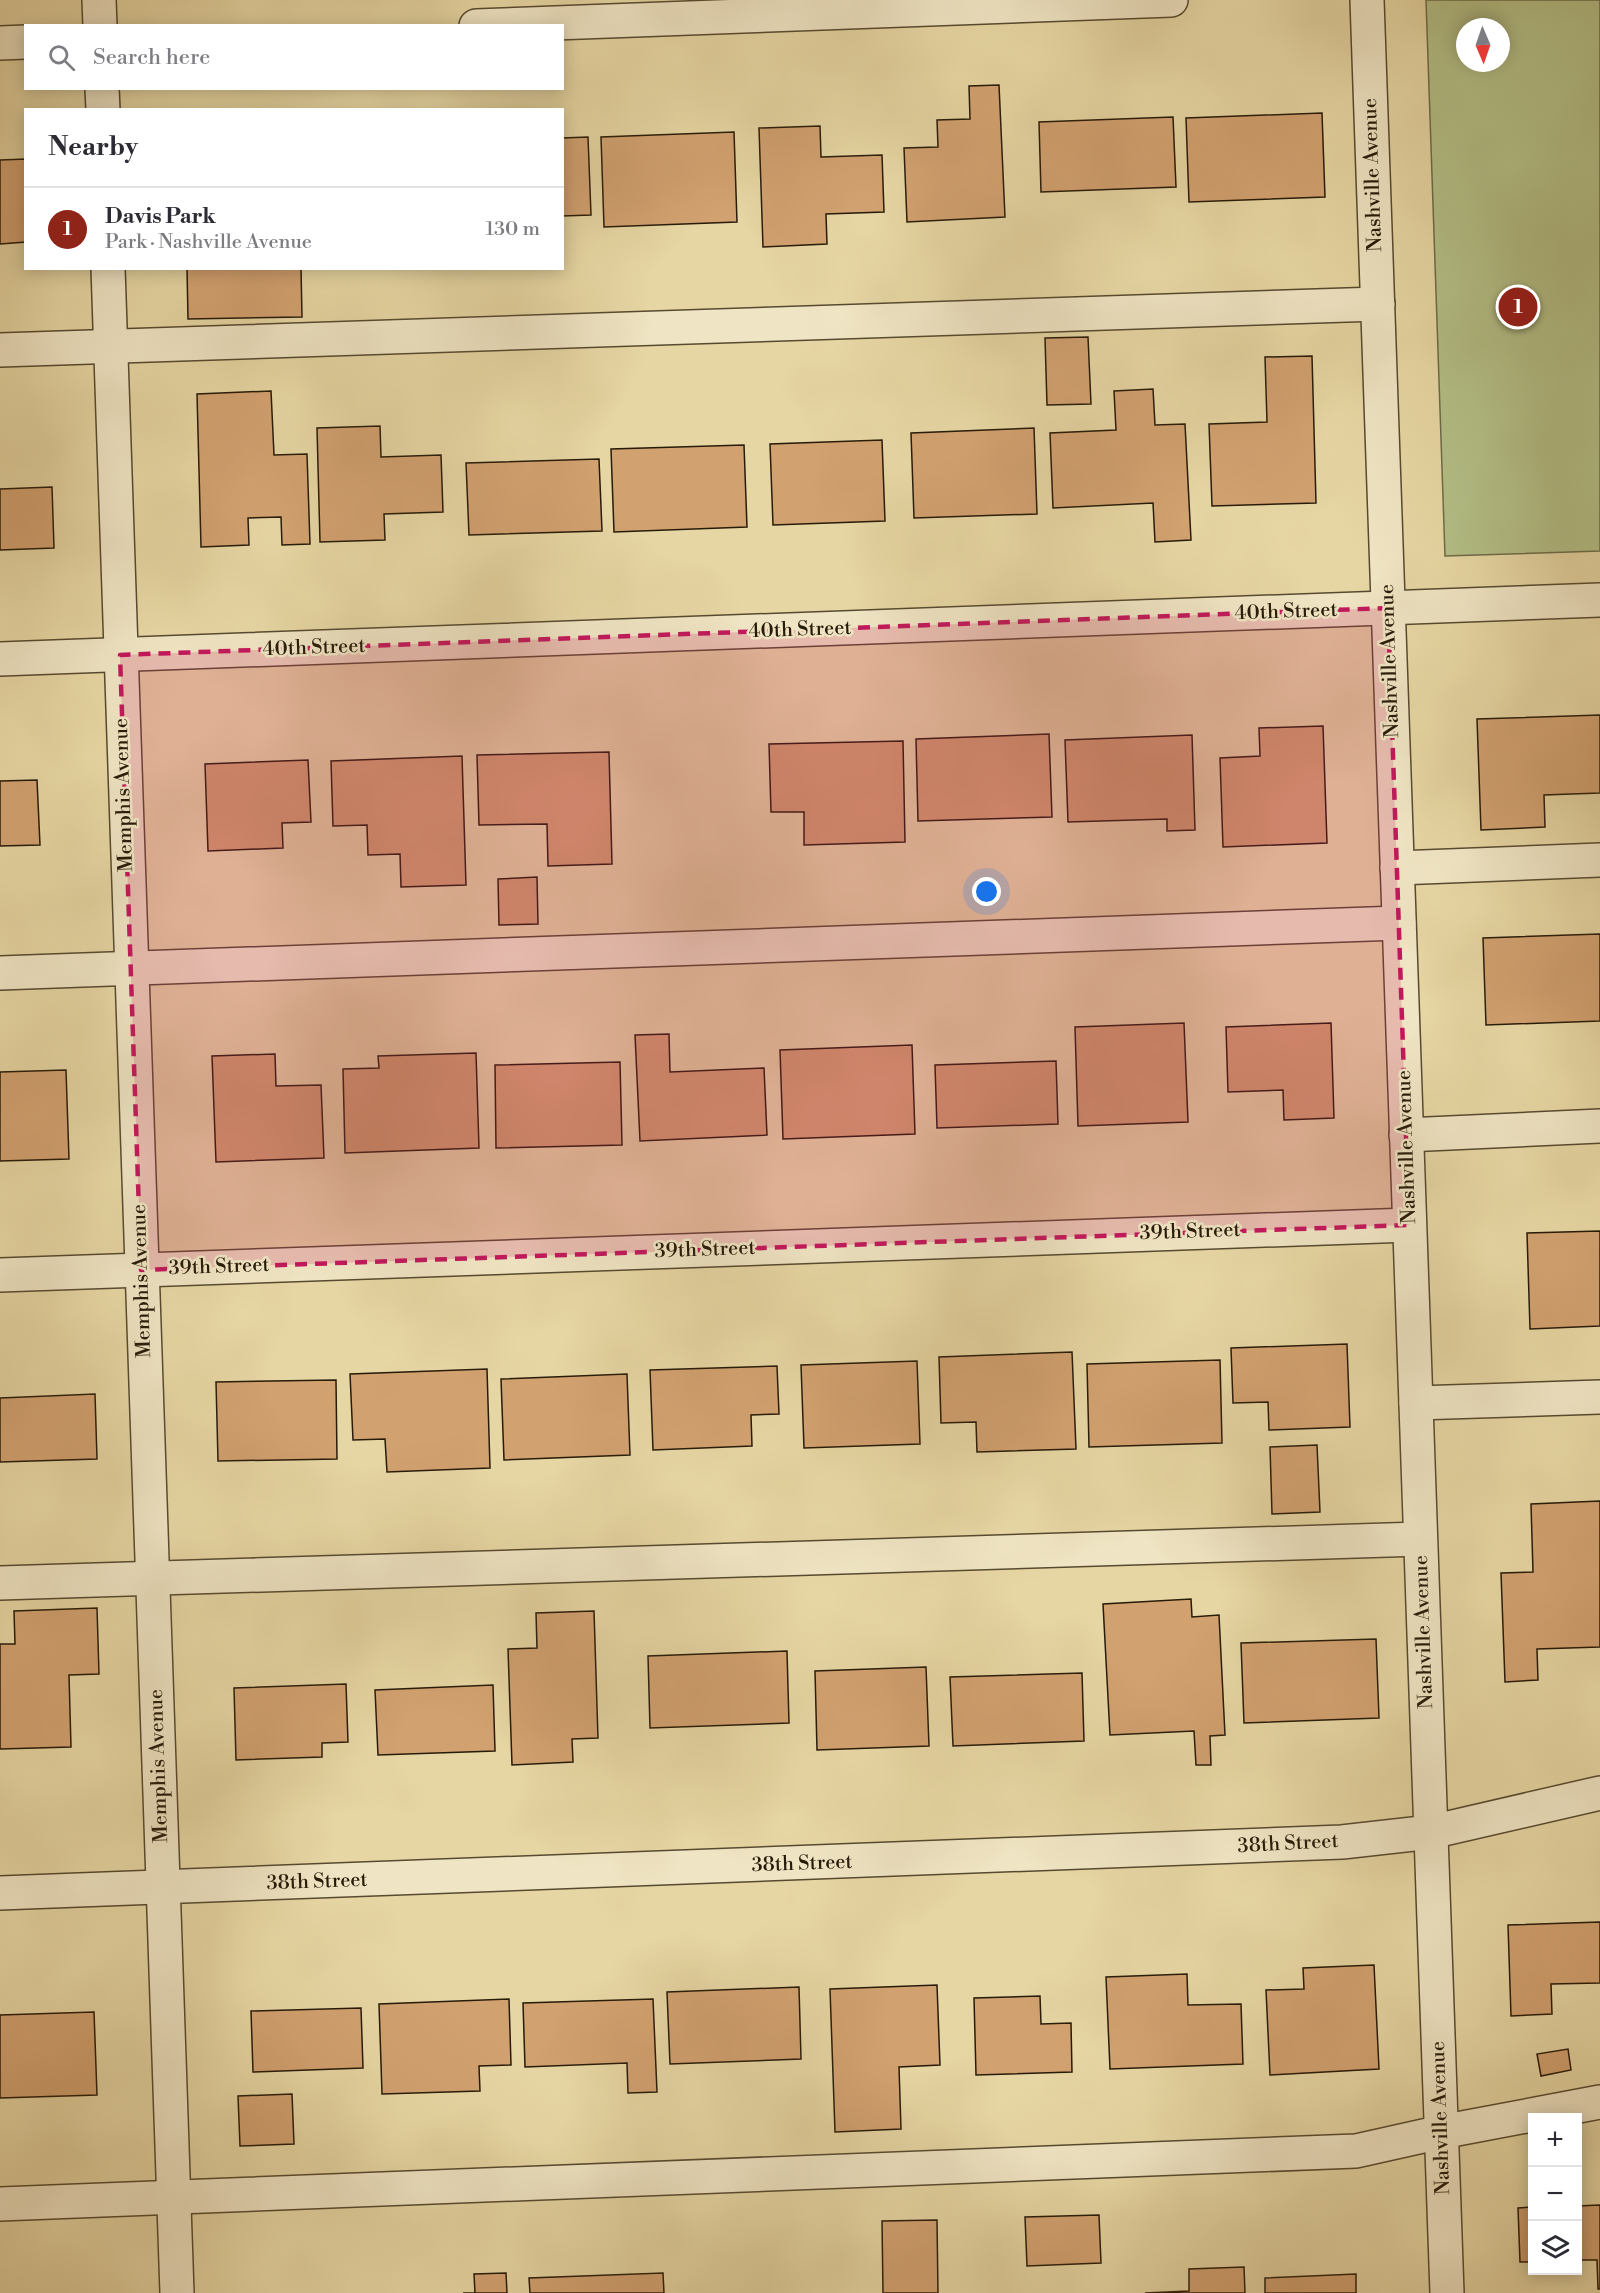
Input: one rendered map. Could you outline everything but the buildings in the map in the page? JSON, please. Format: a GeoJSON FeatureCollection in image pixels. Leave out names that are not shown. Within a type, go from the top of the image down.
{"type":"FeatureCollection","features":[{"type":"Feature","properties":{"kind":"street"},"geometry":{"type":"LineString","coordinates":[[99,0],[100,24]]}},
{"type":"Feature","properties":{"kind":"street"},"geometry":{"type":"LineString","coordinates":[[529,24],[1171,0]]}},
{"type":"Feature","properties":{"kind":"street","name":"Nashville Avenue"},"geometry":{"type":"LineString","coordinates":[[1367,0],[1447,2293]]}},
{"type":"Feature","properties":{"kind":"street"},"geometry":{"type":"LineString","coordinates":[[0,43],[24,42]]}},
{"type":"Feature","properties":{"kind":"street"},"geometry":{"type":"LineString","coordinates":[[102,90],[103,108]]}},
{"type":"Feature","properties":{"kind":"street","name":"Memphis Avenue"},"geometry":{"type":"LineString","coordinates":[[108,270],[177,2293]]}},
{"type":"Feature","properties":{"kind":"street"},"geometry":{"type":"LineString","coordinates":[[0,350],[1378,304]]}},
{"type":"Feature","properties":{"kind":"street","name":"40th Street"},"geometry":{"type":"LineString","coordinates":[[0,659],[1600,600]]}},
{"type":"Feature","properties":{"kind":"street"},"geometry":{"type":"LineString","coordinates":[[1397,867],[1600,860]]}},
{"type":"Feature","properties":{"kind":"street"},"geometry":{"type":"LineString","coordinates":[[0,973],[1399,923]]}},
{"type":"Feature","properties":{"kind":"street"},"geometry":{"type":"LineString","coordinates":[[1406,1135],[1600,1126]]}},
{"type":"Feature","properties":{"kind":"street","name":"39th Street"},"geometry":{"type":"LineString","coordinates":[[0,1275],[1409,1225]]}},
{"type":"Feature","properties":{"kind":"street"},"geometry":{"type":"LineString","coordinates":[[1416,1403],[1600,1397]]}},
{"type":"Feature","properties":{"kind":"street"},"geometry":{"type":"LineString","coordinates":[[0,1583],[1420,1539]]}},
{"type":"Feature","properties":{"kind":"street","name":"38th Street"},"geometry":{"type":"LineString","coordinates":[[0,1893],[1342,1842],[1431,1832],[1600,1793]]}},
{"type":"Feature","properties":{"kind":"street"},"geometry":{"type":"LineString","coordinates":[[0,2204],[1356,2151],[1441,2132],[1600,2102]]}},
{"type":"Feature","properties":{"kind":"highlighted area"},"geometry":{"type":"Polygon","coordinates":[[[1388,608],[1409,1225],[141,1270],[120,655],[1388,608]]]}},
{"type":"Feature","properties":{"kind":"green space"},"geometry":{"type":"Polygon","coordinates":[[[1426,0],[1600,0],[1600,551],[1445,556],[1426,0]]]}},
{"type":"Feature","properties":{"kind":"place","name":"Davis Park"},"geometry":{"type":"Point","coordinates":[1518,307]}}]}
